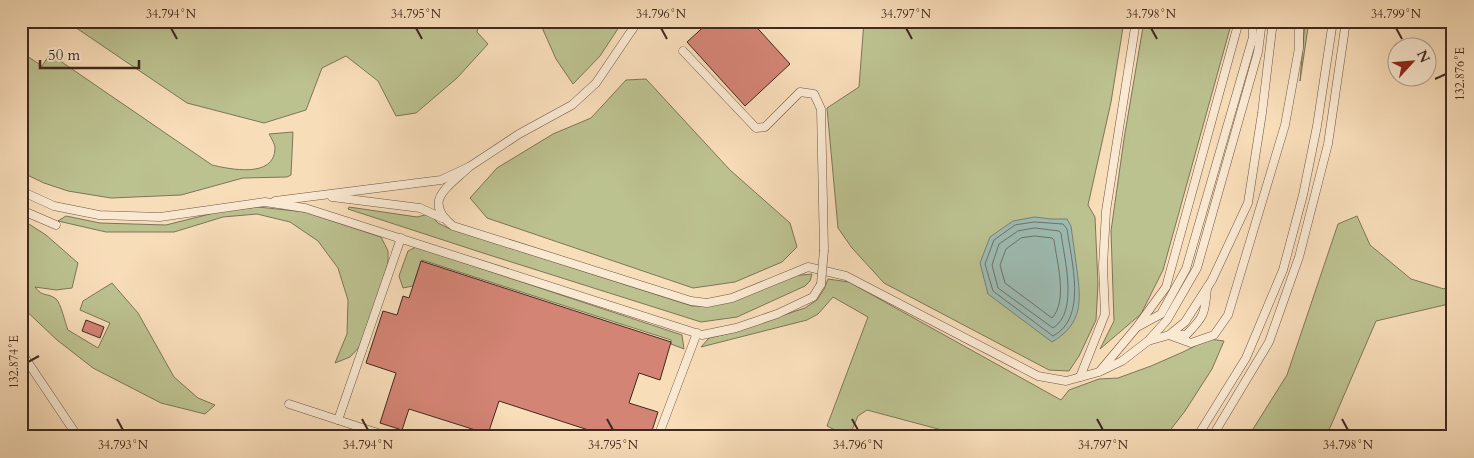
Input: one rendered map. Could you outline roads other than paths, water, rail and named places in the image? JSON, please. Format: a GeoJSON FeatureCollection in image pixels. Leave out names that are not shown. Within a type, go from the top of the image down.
{"type":"FeatureCollection","features":[{"type":"Feature","properties":{"kind":"lane"},"geometry":{"type":"LineString","coordinates":[[21,191],[54,206],[99,215],[160,217],[441,180],[469,167],[519,134],[572,106],[596,83],[638,21]]}},
{"type":"Feature","properties":{"kind":"lane"},"geometry":{"type":"LineString","coordinates":[[1080,377],[1104,314],[1103,266],[1106,211],[1136,21]]}},
{"type":"Feature","properties":{"kind":"lane"},"geometry":{"type":"LineString","coordinates":[[1098,372],[1136,328],[1166,287],[1239,21]]}},
{"type":"Feature","properties":{"kind":"lane"},"geometry":{"type":"LineString","coordinates":[[1136,328],[1161,314],[1186,269],[1253,37],[1252,21]]}},
{"type":"Feature","properties":{"kind":"lane"},"geometry":{"type":"LineString","coordinates":[[321,195],[420,208],[442,218],[453,226],[691,301],[707,303],[732,298],[808,267],[846,276],[1038,376],[1066,381],[1098,372],[1122,361],[1148,341],[1167,320],[1197,268],[1258,52],[1262,21]]}},
{"type":"Feature","properties":{"kind":"lane"},"geometry":{"type":"LineString","coordinates":[[1148,341],[1169,335],[1185,322],[1207,286],[1248,203],[1262,113],[1273,21]]}},
{"type":"Feature","properties":{"kind":"lane"},"geometry":{"type":"LineString","coordinates":[[1169,335],[1191,342],[1206,337],[1214,334],[1228,315],[1285,125],[1299,48],[1299,21]]}},
{"type":"Feature","properties":{"kind":"lane"},"geometry":{"type":"LineString","coordinates":[[1197,437],[1246,358],[1283,270],[1303,195],[1317,126],[1333,21]]}},
{"type":"Feature","properties":{"kind":"lane"},"geometry":{"type":"LineString","coordinates":[[1212,437],[1269,342],[1299,257],[1328,144],[1346,21]]}},
{"type":"Feature","properties":{"kind":"lane"},"geometry":{"type":"LineString","coordinates":[[265,202],[305,208],[702,335],[736,328],[777,314],[813,297],[821,284],[824,250],[821,110],[814,94],[800,92],[765,127],[756,128],[683,51]]}},
{"type":"Feature","properties":{"kind":"lane"},"geometry":{"type":"LineString","coordinates":[[442,218],[437,207],[440,194],[469,167]]}},
{"type":"Feature","properties":{"kind":"lane"},"geometry":{"type":"LineString","coordinates":[[21,210],[56,225]]}},
{"type":"Feature","properties":{"kind":"lane"},"geometry":{"type":"LineString","coordinates":[[338,420],[401,238]]}},
{"type":"Feature","properties":{"kind":"lane"},"geometry":{"type":"LineString","coordinates":[[660,437],[659,434],[697,333]]}},
{"type":"Feature","properties":{"kind":"lane"},"geometry":{"type":"LineString","coordinates":[[21,352],[78,437]]}},
{"type":"Feature","properties":{"kind":"lane"},"geometry":{"type":"LineString","coordinates":[[289,404],[390,437]]}},
{"type":"Feature","properties":{"kind":"water"},"geometry":{"type":"Polygon","coordinates":[[[1035,217],[1067,219],[1071,226],[1079,292],[1078,311],[1070,328],[1052,342],[988,294],[980,263],[990,237],[1013,221],[1035,217]]]}}]}
